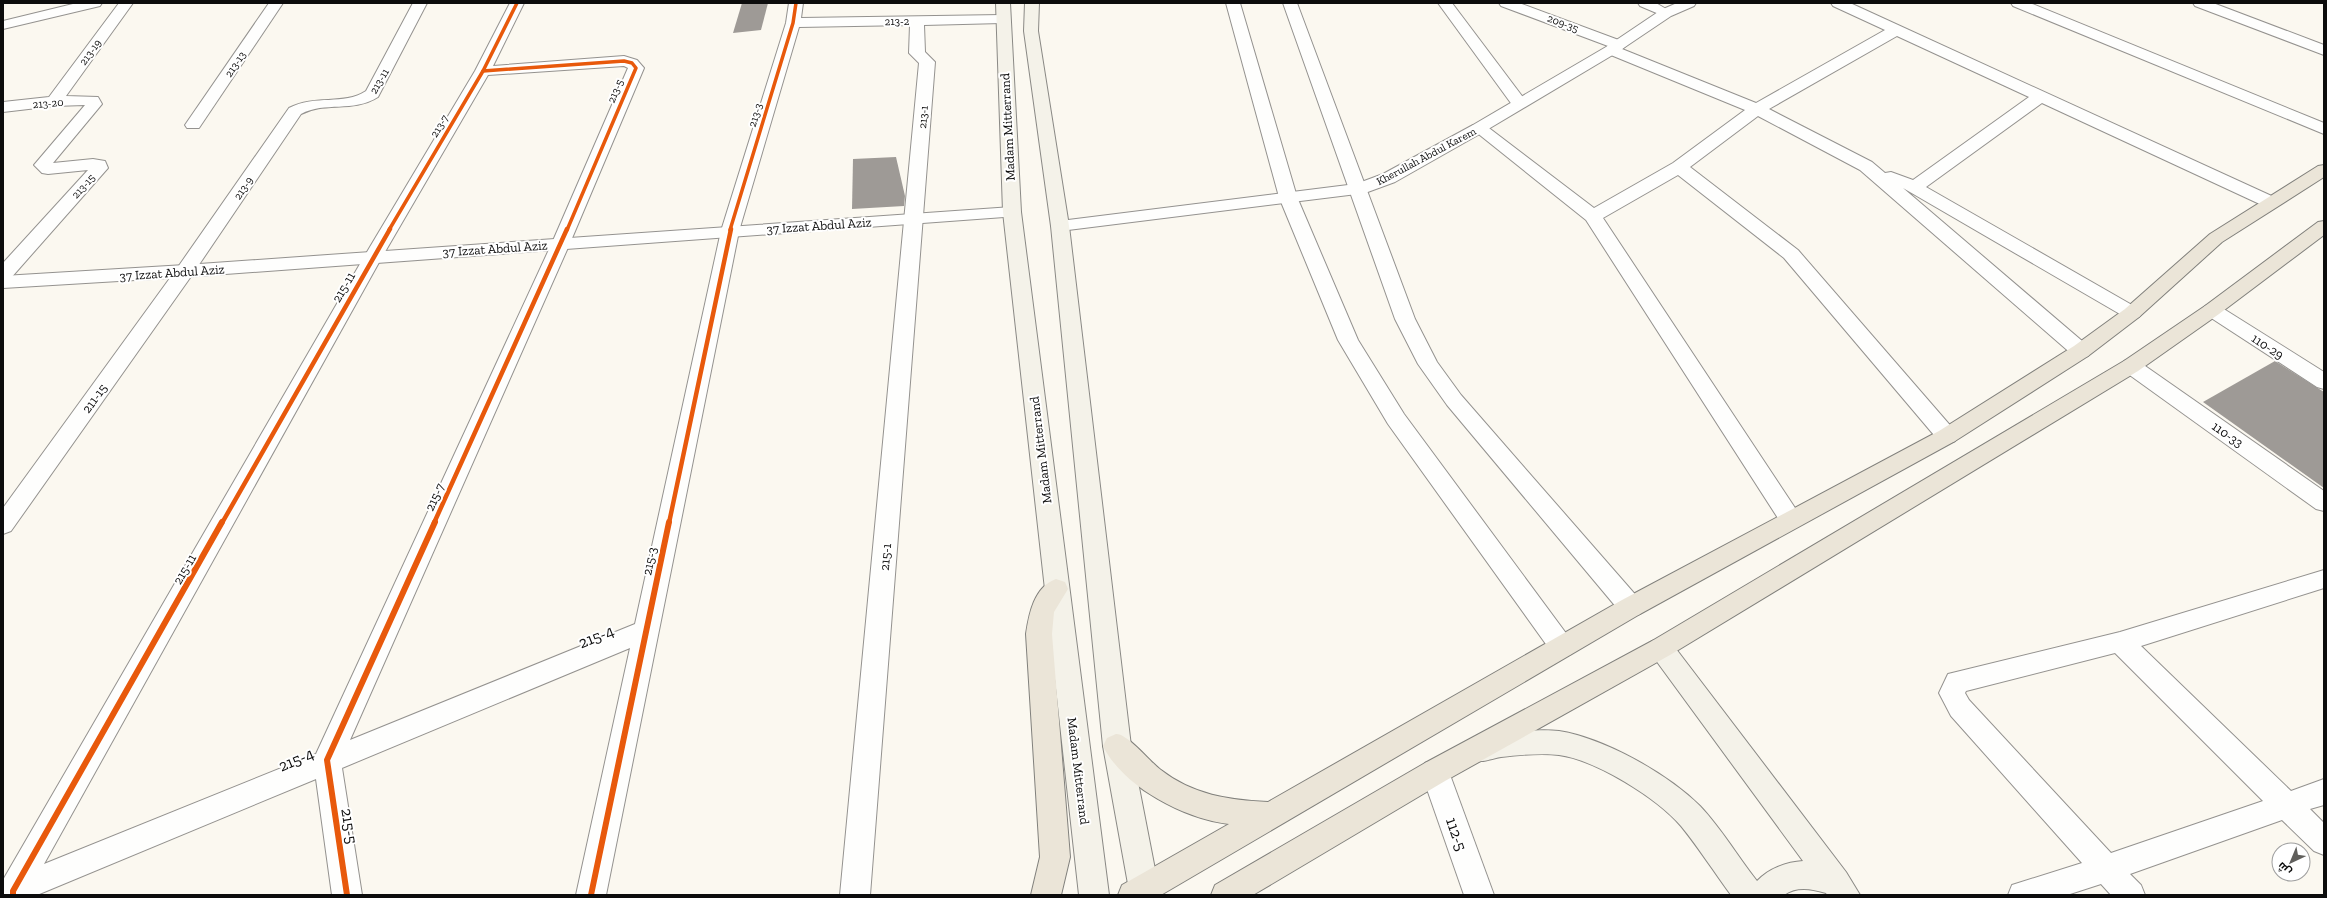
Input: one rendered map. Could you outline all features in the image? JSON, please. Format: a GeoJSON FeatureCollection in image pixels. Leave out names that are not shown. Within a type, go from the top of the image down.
{"type":"FeatureCollection","features":[{"type":"Feature","properties":{"kind":"main road"},"geometry":{"type":"LineString","coordinates":[[1032,3],[1031,31],[1060,226],[1117,746],[1140,893],[1631,607],[1947,436],[2081,351],[2132,313],[2216,238],[2270,202],[2324,170]]}},
{"type":"Feature","properties":{"kind":"main road","name":"Madam Mitterrand"},"geometry":{"type":"LineString","coordinates":[[1002,11],[1012,212],[1056,589],[1094,895]]}},
{"type":"Feature","properties":{"kind":"main road"},"geometry":{"type":"LineString","coordinates":[[1226,895],[1256,884],[1435,772],[1661,648],[2132,366],[2212,310],[2324,226]]}},
{"type":"Feature","properties":{"kind":"main road"},"geometry":{"type":"LineString","coordinates":[[1046,895],[1055,857],[1039,634],[1042,610],[1056,589]]}},
{"type":"Feature","properties":{"kind":"main road"},"geometry":{"type":"LineString","coordinates":[[1661,648],[1841,889]]}},
{"type":"Feature","properties":{"kind":"main road"},"geometry":{"type":"LineString","coordinates":[[1472,752],[1501,745],[1559,743],[1598,755],[1630,770],[1666,795],[1690,816],[1749,895]]}},
{"type":"Feature","properties":{"kind":"main road"},"geometry":{"type":"LineString","coordinates":[[1117,746],[1139,770],[1161,787],[1200,806],[1236,814],[1273,815]]}},
{"type":"Feature","properties":{"kind":"main road"},"geometry":{"type":"LineString","coordinates":[[1764,895],[1772,884],[1785,877],[1801,875],[1818,876],[1841,889]]}},
{"type":"Feature","properties":{"kind":"street"},"geometry":{"type":"LineString","coordinates":[[3,25],[95,3]]}},
{"type":"Feature","properties":{"kind":"street","name":"213-19"},"geometry":{"type":"LineString","coordinates":[[54,102],[126,3]]}},
{"type":"Feature","properties":{"kind":"street","name":"213-13"},"geometry":{"type":"LineString","coordinates":[[193,125],[276,3]]}},
{"type":"Feature","properties":{"kind":"street","name":"213-11"},"geometry":{"type":"LineString","coordinates":[[302,106],[310,104],[359,102],[372,94],[420,3]]}},
{"type":"Feature","properties":{"kind":"street","name":"213-7"},"geometry":{"type":"LineString","coordinates":[[373,257],[483,71],[517,3]]}},
{"type":"Feature","properties":{"kind":"street","name":"213-3"},"geometry":{"type":"LineString","coordinates":[[730,232],[793,23],[796,3]]}},
{"type":"Feature","properties":{"kind":"street"},"geometry":{"type":"LineString","coordinates":[[1233,3],[1288,197],[1348,340],[1372,382],[1396,419],[1562,647]]}},
{"type":"Feature","properties":{"kind":"street"},"geometry":{"type":"LineString","coordinates":[[1290,3],[1359,189],[1405,319],[1428,364],[1454,400],[1631,607]]}},
{"type":"Feature","properties":{"kind":"street"},"geometry":{"type":"LineString","coordinates":[[1445,3],[1519,103]]}},
{"type":"Feature","properties":{"kind":"street","name":"209-35"},"geometry":{"type":"LineString","coordinates":[[1506,3],[1615,47],[1757,109],[1866,166]]}},
{"type":"Feature","properties":{"kind":"street"},"geometry":{"type":"LineString","coordinates":[[1645,3],[1666,13]]}},
{"type":"Feature","properties":{"kind":"street","name":"Kherullah Abdul Karem"},"geometry":{"type":"LineString","coordinates":[[1060,226],[1359,189],[1389,178],[1479,128],[1615,47],[1666,13],[1689,3]]}},
{"type":"Feature","properties":{"kind":"street"},"geometry":{"type":"LineString","coordinates":[[1838,3],[1895,31],[2270,202]]}},
{"type":"Feature","properties":{"kind":"street"},"geometry":{"type":"LineString","coordinates":[[2018,3],[2324,129]]}},
{"type":"Feature","properties":{"kind":"street"},"geometry":{"type":"LineString","coordinates":[[2200,3],[2324,50]]}},
{"type":"Feature","properties":{"kind":"street","name":"213-2"},"geometry":{"type":"LineString","coordinates":[[793,23],[916,20],[1002,11]]}},
{"type":"Feature","properties":{"kind":"street","name":"213-1"},"geometry":{"type":"LineString","coordinates":[[915,219],[927,62],[917,53],[916,20]]}},
{"type":"Feature","properties":{"kind":"street"},"geometry":{"type":"LineString","coordinates":[[1593,216],[1679,167],[1757,109],[1895,31]]}},
{"type":"Feature","properties":{"kind":"street","name":"213-5"},"geometry":{"type":"LineString","coordinates":[[483,71],[624,61],[632,63],[636,68],[561,243]]}},
{"type":"Feature","properties":{"kind":"street"},"geometry":{"type":"LineString","coordinates":[[1914,187],[2040,97]]}},
{"type":"Feature","properties":{"kind":"street","name":"213-20"},"geometry":{"type":"LineString","coordinates":[[3,107],[92,100]]}},
{"type":"Feature","properties":{"kind":"street","name":"213-15"},"geometry":{"type":"LineString","coordinates":[[3,275],[99,168],[98,165],[93,164],[48,169],[43,165],[94,104],[92,100]]}},
{"type":"Feature","properties":{"kind":"street","name":"213-9"},"geometry":{"type":"LineString","coordinates":[[185,271],[295,111],[302,106]]}},
{"type":"Feature","properties":{"kind":"street"},"geometry":{"type":"LineString","coordinates":[[1479,128],[1593,216],[1791,520]]}},
{"type":"Feature","properties":{"kind":"street"},"geometry":{"type":"LineString","coordinates":[[1866,166],[1914,187],[2132,313]]}},
{"type":"Feature","properties":{"kind":"street"},"geometry":{"type":"LineString","coordinates":[[1866,166],[2081,351]]}},
{"type":"Feature","properties":{"kind":"street"},"geometry":{"type":"LineString","coordinates":[[1679,167],[1791,254],[1947,436]]}},
{"type":"Feature","properties":{"kind":"street","name":"37 Izzat Abdul Aziz"},"geometry":{"type":"LineString","coordinates":[[3,282],[185,271],[1012,212]]}},
{"type":"Feature","properties":{"kind":"street","name":"215-1"},"geometry":{"type":"LineString","coordinates":[[856,895],[915,219]]}},
{"type":"Feature","properties":{"kind":"street","name":"215-3"},"geometry":{"type":"LineString","coordinates":[[590,895],[730,232]]}},
{"type":"Feature","properties":{"kind":"street","name":"215-7"},"geometry":{"type":"LineString","coordinates":[[327,760],[561,243]]}},
{"type":"Feature","properties":{"kind":"street","name":"215-11"},"geometry":{"type":"LineString","coordinates":[[10,894],[373,257]]}},
{"type":"Feature","properties":{"kind":"street","name":"211-15"},"geometry":{"type":"LineString","coordinates":[[3,525],[185,271]]}},
{"type":"Feature","properties":{"kind":"street","name":"110-29"},"geometry":{"type":"LineString","coordinates":[[2212,310],[2324,382]]}},
{"type":"Feature","properties":{"kind":"street","name":"110-33"},"geometry":{"type":"LineString","coordinates":[[2132,366],[2324,503]]}},
{"type":"Feature","properties":{"kind":"street"},"geometry":{"type":"LineString","coordinates":[[2130,895],[1960,708],[1952,693],[1957,682],[2120,642],[2324,579]]}},
{"type":"Feature","properties":{"kind":"street","name":"215-4"},"geometry":{"type":"LineString","coordinates":[[10,894],[327,760],[645,630]]}},
{"type":"Feature","properties":{"kind":"street"},"geometry":{"type":"LineString","coordinates":[[2120,642],[2284,805],[2324,842]]}},
{"type":"Feature","properties":{"kind":"street","name":"215-5"},"geometry":{"type":"LineString","coordinates":[[327,760],[347,895]]}},
{"type":"Feature","properties":{"kind":"street","name":"112-5"},"geometry":{"type":"LineString","coordinates":[[1435,772],[1479,895]]}},
{"type":"Feature","properties":{"kind":"street"},"geometry":{"type":"LineString","coordinates":[[2023,895],[2105,869],[2324,792]]}},
{"type":"Feature","properties":{"kind":"building"},"geometry":{"type":"Polygon","coordinates":[[[742,3],[768,3],[761,30],[733,33],[742,3]]]}},
{"type":"Feature","properties":{"kind":"building"},"geometry":{"type":"Polygon","coordinates":[[[896,157],[905,196],[904,206],[852,209],[853,159],[896,157]]]}},
{"type":"Feature","properties":{"kind":"building"},"geometry":{"type":"Polygon","coordinates":[[[2275,361],[2324,392],[2324,488],[2203,402],[2275,361]]]}},
{"type":"Feature","properties":{"kind":"cycle path"},"geometry":{"type":"LineString","coordinates":[[13,895],[13,891],[373,257],[483,71],[517,3]]}},
{"type":"Feature","properties":{"kind":"cycle path"},"geometry":{"type":"LineString","coordinates":[[591,895],[730,231],[793,23],[796,3]]}},
{"type":"Feature","properties":{"kind":"cycle path"},"geometry":{"type":"LineString","coordinates":[[347,895],[327,760],[561,243],[636,68],[632,63],[624,61],[483,71]]}}]}
